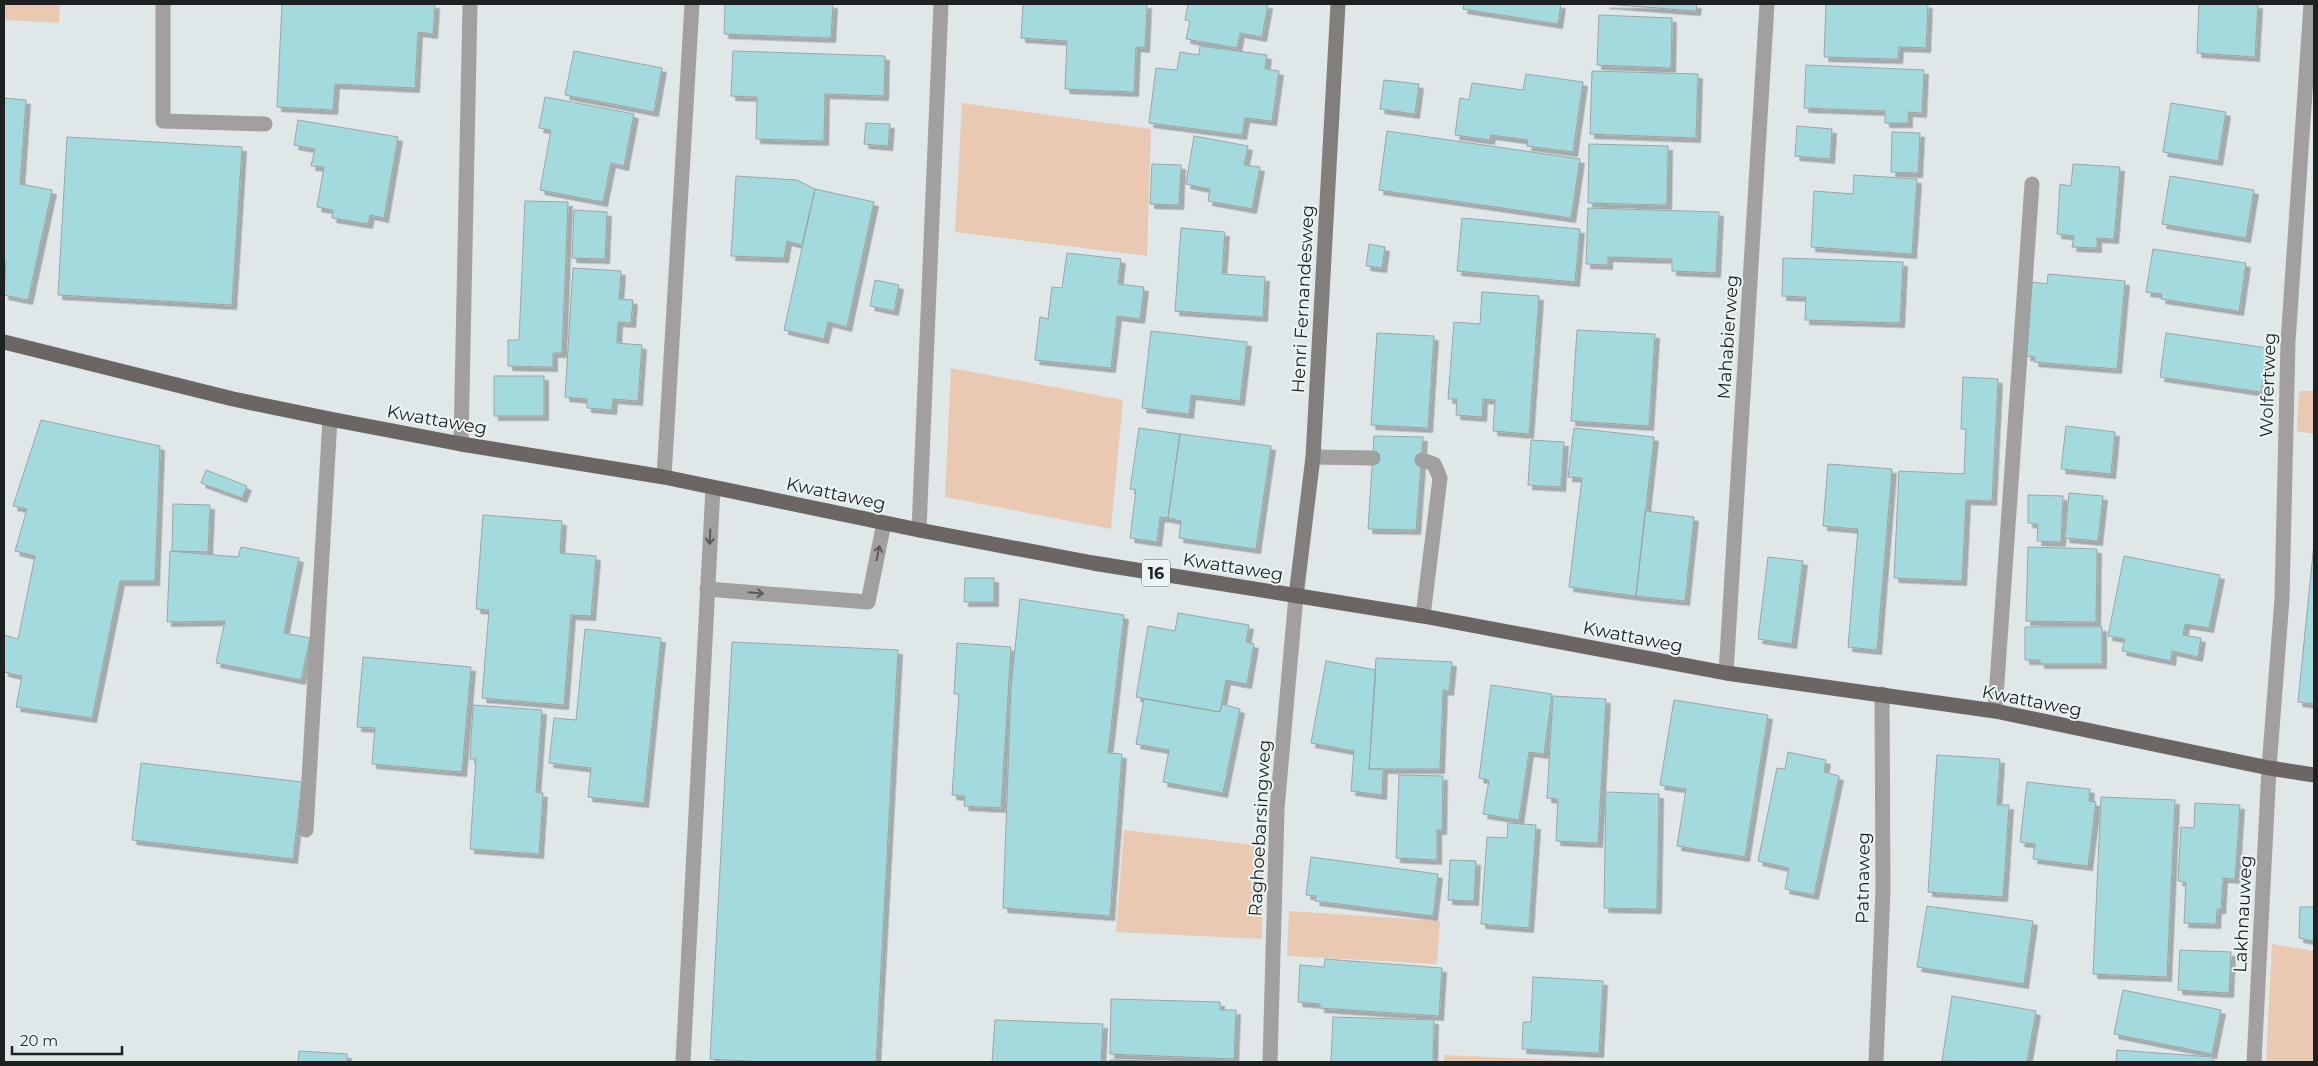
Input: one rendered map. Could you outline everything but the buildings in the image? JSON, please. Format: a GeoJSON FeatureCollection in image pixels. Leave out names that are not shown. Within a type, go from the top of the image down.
{"type":"FeatureCollection","features":[{"type":"Feature","properties":{"kind":"main road","name":"Kwattaweg"},"geometry":{"type":"LineString","coordinates":[[4,342],[233,398],[330,419],[461,444],[664,477],[884,523],[1093,563],[1423,616],[1726,673],[1995,711],[2269,768],[2314,775]]}},
{"type":"Feature","properties":{"kind":"street"},"geometry":{"type":"LineString","coordinates":[[163,4],[163,121],[265,124]]}},
{"type":"Feature","properties":{"kind":"street"},"geometry":{"type":"LineString","coordinates":[[461,444],[470,4]]}},
{"type":"Feature","properties":{"kind":"street"},"geometry":{"type":"LineString","coordinates":[[664,477],[692,4]]}},
{"type":"Feature","properties":{"kind":"street"},"geometry":{"type":"LineString","coordinates":[[919,530],[941,4]]}},
{"type":"Feature","properties":{"kind":"street","name":"Henri Fernandesweg"},"geometry":{"type":"LineString","coordinates":[[1296,596],[1312,457],[1338,4]]}},
{"type":"Feature","properties":{"kind":"street","name":"Mahabierweg"},"geometry":{"type":"LineString","coordinates":[[1726,673],[1767,4]]}},
{"type":"Feature","properties":{"kind":"street","name":"Wolfertweg"},"geometry":{"type":"LineString","coordinates":[[2269,768],[2282,599],[2288,342],[2311,4]]}},
{"type":"Feature","properties":{"kind":"street"},"geometry":{"type":"LineString","coordinates":[[1995,711],[2032,184]]}},
{"type":"Feature","properties":{"kind":"street"},"geometry":{"type":"LineString","coordinates":[[306,830],[330,419]]}},
{"type":"Feature","properties":{"kind":"street"},"geometry":{"type":"LineString","coordinates":[[1312,457],[1373,458]]}},
{"type":"Feature","properties":{"kind":"street"},"geometry":{"type":"LineString","coordinates":[[1422,460],[1434,464],[1440,478],[1423,616]]}},
{"type":"Feature","properties":{"kind":"street"},"geometry":{"type":"LineString","coordinates":[[683,1062],[713,488]]}},
{"type":"Feature","properties":{"kind":"street"},"geometry":{"type":"LineString","coordinates":[[707,588],[868,602],[884,523]]}},
{"type":"Feature","properties":{"kind":"street","name":"Raghoebarsingweg"},"geometry":{"type":"LineString","coordinates":[[1270,1062],[1277,809],[1296,596]]}},
{"type":"Feature","properties":{"kind":"street","name":"Patnaweg"},"geometry":{"type":"LineString","coordinates":[[1876,1062],[1883,890],[1882,694]]}},
{"type":"Feature","properties":{"kind":"street","name":"Lakhnauweg"},"geometry":{"type":"LineString","coordinates":[[2254,1062],[2269,768]]}},
{"type":"Feature","properties":{"kind":"shaded area"},"geometry":{"type":"Polygon","coordinates":[[[4,4],[60,4],[59,23],[4,20],[4,4]]]}},
{"type":"Feature","properties":{"kind":"shaded area"},"geometry":{"type":"Polygon","coordinates":[[[962,103],[1151,129],[1147,256],[955,232],[962,103]]]}},
{"type":"Feature","properties":{"kind":"shaded area"},"geometry":{"type":"Polygon","coordinates":[[[951,368],[1123,400],[1111,529],[945,497],[951,368]]]}},
{"type":"Feature","properties":{"kind":"shaded area"},"geometry":{"type":"Polygon","coordinates":[[[2299,391],[2314,391],[2314,434],[2297,431],[2299,391]]]}},
{"type":"Feature","properties":{"kind":"shaded area"},"geometry":{"type":"Polygon","coordinates":[[[1124,830],[1263,846],[1262,939],[1116,932],[1124,830]]]}},
{"type":"Feature","properties":{"kind":"shaded area"},"geometry":{"type":"Polygon","coordinates":[[[1289,911],[1440,921],[1437,964],[1287,956],[1289,911]]]}},
{"type":"Feature","properties":{"kind":"shaded area"},"geometry":{"type":"Polygon","coordinates":[[[2272,944],[2314,951],[2314,1062],[2266,1062],[2272,944]]]}},
{"type":"Feature","properties":{"kind":"shaded area"},"geometry":{"type":"Polygon","coordinates":[[[1444,1055],[1600,1062],[1444,1062],[1444,1055]]]}}]}
